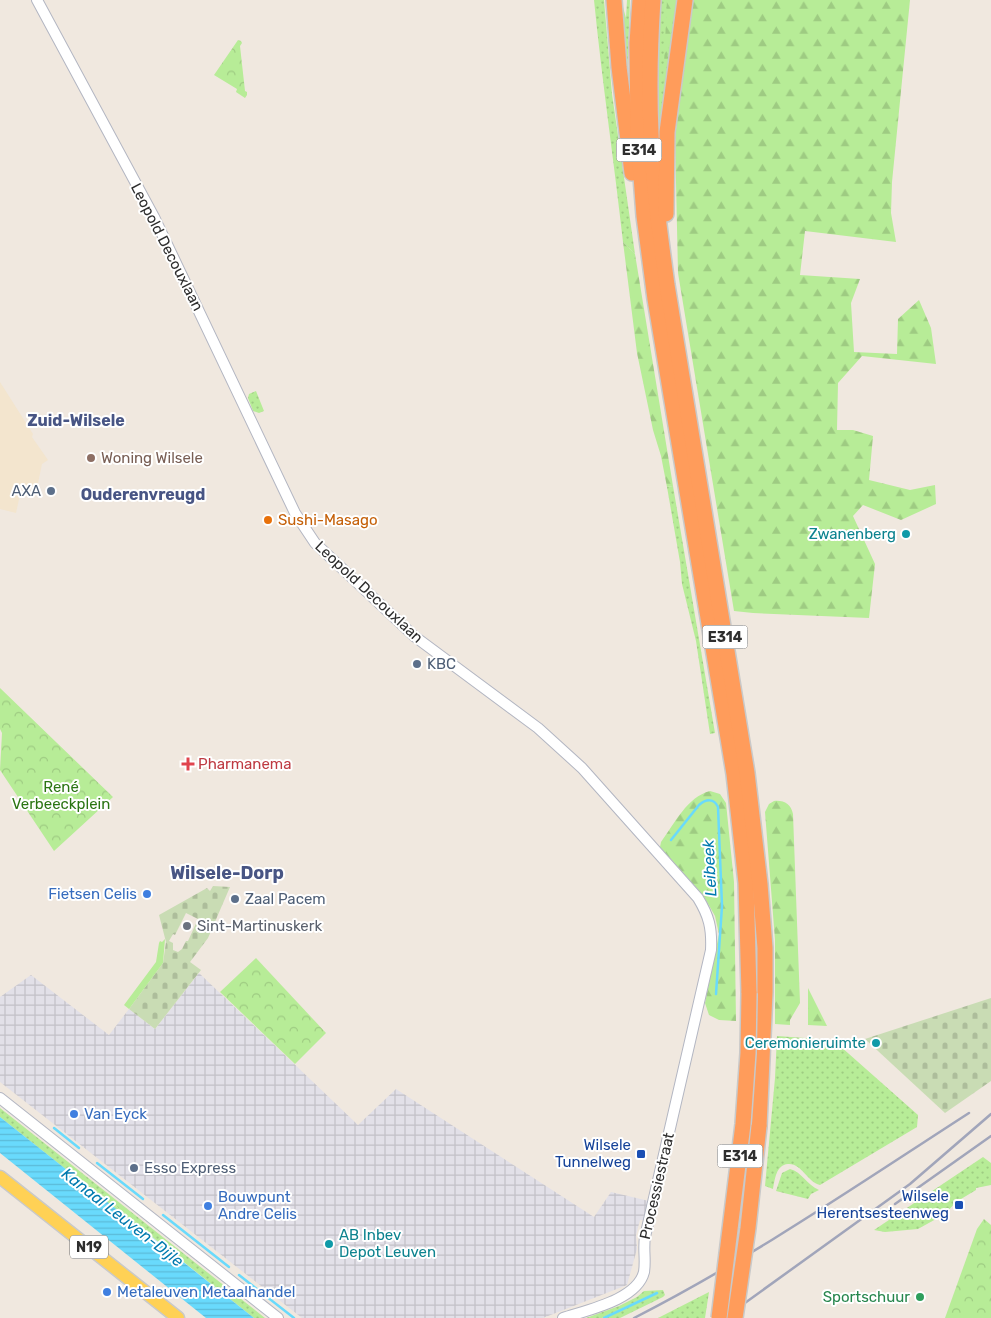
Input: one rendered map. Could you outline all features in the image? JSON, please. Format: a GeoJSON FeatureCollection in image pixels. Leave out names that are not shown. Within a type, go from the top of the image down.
{"type":"FeatureCollection","features":[{"type":"Feature","properties":{"kind":"highway"},"geometry":{"type":"LineString","coordinates":[[614,0],[627,142],[647,281],[655,299]]}},
{"type":"Feature","properties":{"kind":"highway","name":"E314"},"geometry":{"type":"LineString","coordinates":[[640,0],[637,44],[638,137],[644,216],[655,299],[734,774],[746,883],[750,993],[743,1124],[719,1318]]}},
{"type":"Feature","properties":{"kind":"highway","name":"E314"},"geometry":{"type":"LineString","coordinates":[[652,0],[650,38],[651,132],[657,213],[667,285],[747,774],[760,884],[765,992],[759,1126],[748,1228],[735,1318]]}},
{"type":"Feature","properties":{"kind":"highway"},"geometry":{"type":"LineString","coordinates":[[667,285],[672,272],[666,213],[667,132],[686,0]]}},
{"type":"Feature","properties":{"kind":"main road","name":"N19"},"geometry":{"type":"LineString","coordinates":[[0,1177],[178,1318]]}},
{"type":"Feature","properties":{"kind":"street","name":"Leopold Decouxlaan"},"geometry":{"type":"LineString","coordinates":[[37,0],[154,217],[267,454],[305,529],[315,543],[414,636],[538,728],[561,748],[605,792],[698,898],[707,912],[712,932],[711,950],[691,1036]]}},
{"type":"Feature","properties":{"kind":"street","name":"Processiestraat"},"geometry":{"type":"LineString","coordinates":[[563,1318],[615,1300],[633,1290],[640,1281],[645,1265],[643,1247],[645,1237],[691,1036]]}},
{"type":"Feature","properties":{"kind":"street"},"geometry":{"type":"LineString","coordinates":[[0,1098],[278,1318]]}},
{"type":"Feature","properties":{"kind":"shaded area"},"geometry":{"type":"Polygon","coordinates":[[[0,382],[33,434],[32,437],[48,460],[42,464],[37,488],[22,486],[16,513],[0,509],[0,382]]]}},
{"type":"Feature","properties":{"kind":"shaded area"},"geometry":{"type":"Polygon","coordinates":[[[199,973],[358,1125],[396,1089],[594,1217],[611,1192],[649,1201],[644,1220],[640,1220],[636,1235],[637,1249],[627,1285],[543,1318],[302,1318],[0,1082],[0,997],[31,975],[109,1035],[129,1009],[155,1029],[199,973]]]}},
{"type":"Feature","properties":{"kind":"green space"},"geometry":{"type":"Polygon","coordinates":[[[594,0],[604,0],[612,94],[635,254],[623,242],[594,0]]]}},
{"type":"Feature","properties":{"kind":"green space"},"geometry":{"type":"Polygon","coordinates":[[[621,0],[626,18],[627,0],[630,0],[627,81],[621,0]]]}},
{"type":"Feature","properties":{"kind":"green space"},"geometry":{"type":"Polygon","coordinates":[[[661,0],[680,0],[661,139],[658,130],[658,75],[661,0]]]}},
{"type":"Feature","properties":{"kind":"green space"},"geometry":{"type":"Polygon","coordinates":[[[667,0],[676,0],[663,85],[667,0]]]}},
{"type":"Feature","properties":{"kind":"green space"},"geometry":{"type":"Polygon","coordinates":[[[693,0],[910,0],[892,182],[891,213],[896,242],[805,231],[800,275],[860,279],[851,303],[854,352],[897,354],[898,319],[919,300],[931,328],[936,364],[862,356],[838,383],[837,430],[853,430],[873,436],[869,480],[910,490],[935,485],[936,504],[901,520],[863,505],[853,516],[875,564],[869,618],[734,611],[678,273],[675,137],[693,0]]]}},
{"type":"Feature","properties":{"kind":"green space"},"geometry":{"type":"Polygon","coordinates":[[[238,40],[242,43],[240,46],[245,91],[247,92],[245,98],[236,92],[237,89],[214,75],[238,40]]]}},
{"type":"Feature","properties":{"kind":"green space"},"geometry":{"type":"Polygon","coordinates":[[[623,242],[635,254],[673,486],[667,487],[637,353],[623,242]]]}},
{"type":"Feature","properties":{"kind":"green space"},"geometry":{"type":"Polygon","coordinates":[[[256,391],[264,411],[259,413],[253,411],[248,398],[249,394],[256,391]]]}},
{"type":"Feature","properties":{"kind":"green space"},"geometry":{"type":"Polygon","coordinates":[[[673,486],[715,733],[710,734],[696,641],[682,584],[667,487],[673,486]]]}},
{"type":"Feature","properties":{"kind":"green space","name":"René Verbeeckplein"},"geometry":{"type":"Polygon","coordinates":[[[0,688],[113,797],[54,851],[0,770],[2,733],[0,729],[0,688]]]}},
{"type":"Feature","properties":{"kind":"green space"},"geometry":{"type":"Polygon","coordinates":[[[710,791],[720,794],[726,803],[734,882],[736,1021],[719,1020],[709,1015],[705,1003],[719,934],[715,916],[703,895],[660,847],[661,842],[688,805],[702,794],[710,791]]]}},
{"type":"Feature","properties":{"kind":"green space"},"geometry":{"type":"Polygon","coordinates":[[[774,801],[786,803],[791,808],[793,814],[800,1003],[790,1020],[790,1025],[775,1024],[775,940],[765,812],[769,804],[774,801]]]}},
{"type":"Feature","properties":{"kind":"green space"},"geometry":{"type":"Polygon","coordinates":[[[213,886],[230,887],[208,938],[190,962],[201,970],[155,1029],[129,1009],[163,963],[166,942],[159,915],[207,888],[210,891],[213,886]],[[186,913],[175,935],[173,934],[169,941],[173,943],[173,950],[178,952],[182,949],[186,941],[188,941],[198,919],[186,913]]]}},
{"type":"Feature","properties":{"kind":"green space"},"geometry":{"type":"Polygon","coordinates":[[[165,939],[163,963],[129,1009],[124,1005],[156,962],[159,943],[165,939]]]}},
{"type":"Feature","properties":{"kind":"green space"},"geometry":{"type":"Polygon","coordinates":[[[256,958],[326,1033],[295,1064],[220,992],[256,958]]]}},
{"type":"Feature","properties":{"kind":"green space"},"geometry":{"type":"Polygon","coordinates":[[[808,988],[827,1026],[808,1025],[808,988]]]}},
{"type":"Feature","properties":{"kind":"green space"},"geometry":{"type":"Polygon","coordinates":[[[991,998],[991,1081],[945,1113],[865,1039],[991,998]]]}},
{"type":"Feature","properties":{"kind":"green space"},"geometry":{"type":"Polygon","coordinates":[[[777,1036],[819,1039],[840,1046],[918,1115],[917,1127],[820,1185],[811,1180],[797,1166],[788,1164],[779,1170],[775,1177],[773,1189],[765,1186],[777,1036]]]}},
{"type":"Feature","properties":{"kind":"green space"},"geometry":{"type":"Polygon","coordinates":[[[0,1108],[265,1318],[254,1318],[136,1224],[136,1222],[84,1181],[82,1182],[0,1117],[0,1108]]]}},
{"type":"Feature","properties":{"kind":"green space"},"geometry":{"type":"Polygon","coordinates":[[[983,1157],[991,1163],[991,1185],[976,1188],[976,1190],[956,1202],[945,1214],[918,1229],[885,1232],[874,1230],[983,1157]]]}},
{"type":"Feature","properties":{"kind":"green space"},"geometry":{"type":"Polygon","coordinates":[[[790,1169],[819,1190],[811,1194],[808,1199],[776,1191],[782,1173],[790,1169]]]}},
{"type":"Feature","properties":{"kind":"green space"},"geometry":{"type":"Polygon","coordinates":[[[84,1181],[136,1222],[135,1225],[81,1182],[84,1181]]]}},
{"type":"Feature","properties":{"kind":"green space"},"geometry":{"type":"Polygon","coordinates":[[[984,1219],[991,1225],[991,1318],[945,1318],[977,1229],[984,1219]]]}},
{"type":"Feature","properties":{"kind":"green space"},"geometry":{"type":"Polygon","coordinates":[[[663,1290],[665,1295],[663,1297],[620,1318],[606,1318],[657,1292],[602,1318],[586,1318],[619,1306],[637,1297],[644,1291],[663,1290]]]}},
{"type":"Feature","properties":{"kind":"green space"},"geometry":{"type":"Polygon","coordinates":[[[709,1292],[705,1318],[658,1318],[709,1292]]]}},
{"type":"Feature","properties":{"kind":"water","name":"Kanaal Leuven-Dijle"},"geometry":{"type":"Polygon","coordinates":[[[0,1117],[254,1318],[206,1318],[0,1153],[0,1117]]]}},
{"type":"Feature","properties":{"kind":"waterway","name":"Leibeek"},"geometry":{"type":"LineString","coordinates":[[671,840],[699,805],[710,800],[716,804],[718,807],[722,906],[716,994]]}},
{"type":"Feature","properties":{"kind":"waterway"},"geometry":{"type":"LineString","coordinates":[[54,1128],[79,1148]]}},
{"type":"Feature","properties":{"kind":"waterway"},"geometry":{"type":"LineString","coordinates":[[97,1163],[143,1199]]}},
{"type":"Feature","properties":{"kind":"waterway"},"geometry":{"type":"LineString","coordinates":[[163,1215],[229,1267]]}},
{"type":"Feature","properties":{"kind":"waterway"},"geometry":{"type":"LineString","coordinates":[[239,1275],[294,1318]]}},
{"type":"Feature","properties":{"kind":"waterway"},"geometry":{"type":"LineString","coordinates":[[604,1318],[657,1293]]}},
{"type":"Feature","properties":{"kind":"railway"},"geometry":{"type":"LineString","coordinates":[[634,1318],[762,1246],[969,1113]]}},
{"type":"Feature","properties":{"kind":"railway"},"geometry":{"type":"LineString","coordinates":[[724,1318],[910,1184],[991,1114]]}},
{"type":"Feature","properties":{"kind":"railway"},"geometry":{"type":"LineString","coordinates":[[895,1204],[991,1136]]}},
{"type":"Feature","properties":{"kind":"place","name":"Woning Wilsele"},"geometry":{"type":"Point","coordinates":[91,458]}},
{"type":"Feature","properties":{"kind":"place","name":"AXA"},"geometry":{"type":"Point","coordinates":[51,491]}},
{"type":"Feature","properties":{"kind":"place","name":"Sushi-Masago"},"geometry":{"type":"Point","coordinates":[268,520]}},
{"type":"Feature","properties":{"kind":"place","name":"Zwanenberg"},"geometry":{"type":"Point","coordinates":[906,534]}},
{"type":"Feature","properties":{"kind":"place","name":"KBC"},"geometry":{"type":"Point","coordinates":[417,664]}},
{"type":"Feature","properties":{"kind":"place","name":"Pharmanema"},"geometry":{"type":"Point","coordinates":[188,764]}},
{"type":"Feature","properties":{"kind":"place","name":"Fietsen Celis"},"geometry":{"type":"Point","coordinates":[147,894]}},
{"type":"Feature","properties":{"kind":"place","name":"Zaal Pacem"},"geometry":{"type":"Point","coordinates":[235,899]}},
{"type":"Feature","properties":{"kind":"place","name":"Sint-Martinuskerk"},"geometry":{"type":"Point","coordinates":[187,926]}},
{"type":"Feature","properties":{"kind":"place","name":"Ceremonieruimte"},"geometry":{"type":"Point","coordinates":[876,1043]}},
{"type":"Feature","properties":{"kind":"place","name":"Van Eyck"},"geometry":{"type":"Point","coordinates":[74,1114]}},
{"type":"Feature","properties":{"kind":"place","name":"Wilsele Tunnelweg"},"geometry":{"type":"Point","coordinates":[641,1154]}},
{"type":"Feature","properties":{"kind":"place","name":"Esso Express"},"geometry":{"type":"Point","coordinates":[134,1168]}},
{"type":"Feature","properties":{"kind":"place","name":"Wilsele Herentsesteenweg"},"geometry":{"type":"Point","coordinates":[959,1205]}},
{"type":"Feature","properties":{"kind":"place","name":"Bouwpunt Andre Celis"},"geometry":{"type":"Point","coordinates":[208,1206]}},
{"type":"Feature","properties":{"kind":"place","name":"AB Inbev Depot Leuven"},"geometry":{"type":"Point","coordinates":[329,1244]}},
{"type":"Feature","properties":{"kind":"place","name":"Metaleuven Metaalhandel"},"geometry":{"type":"Point","coordinates":[107,1292]}},
{"type":"Feature","properties":{"kind":"place","name":"Sportschuur"},"geometry":{"type":"Point","coordinates":[920,1297]}},
{"type":"Feature","properties":{"kind":"district","name":"Zuid-Wilsele"},"geometry":{"type":"Point","coordinates":[76,420]}},
{"type":"Feature","properties":{"kind":"district","name":"Ouderenvreugd"},"geometry":{"type":"Point","coordinates":[143,494]}},
{"type":"Feature","properties":{"kind":"district","name":"Wilsele-Dorp"},"geometry":{"type":"Point","coordinates":[227,873]}}]}
